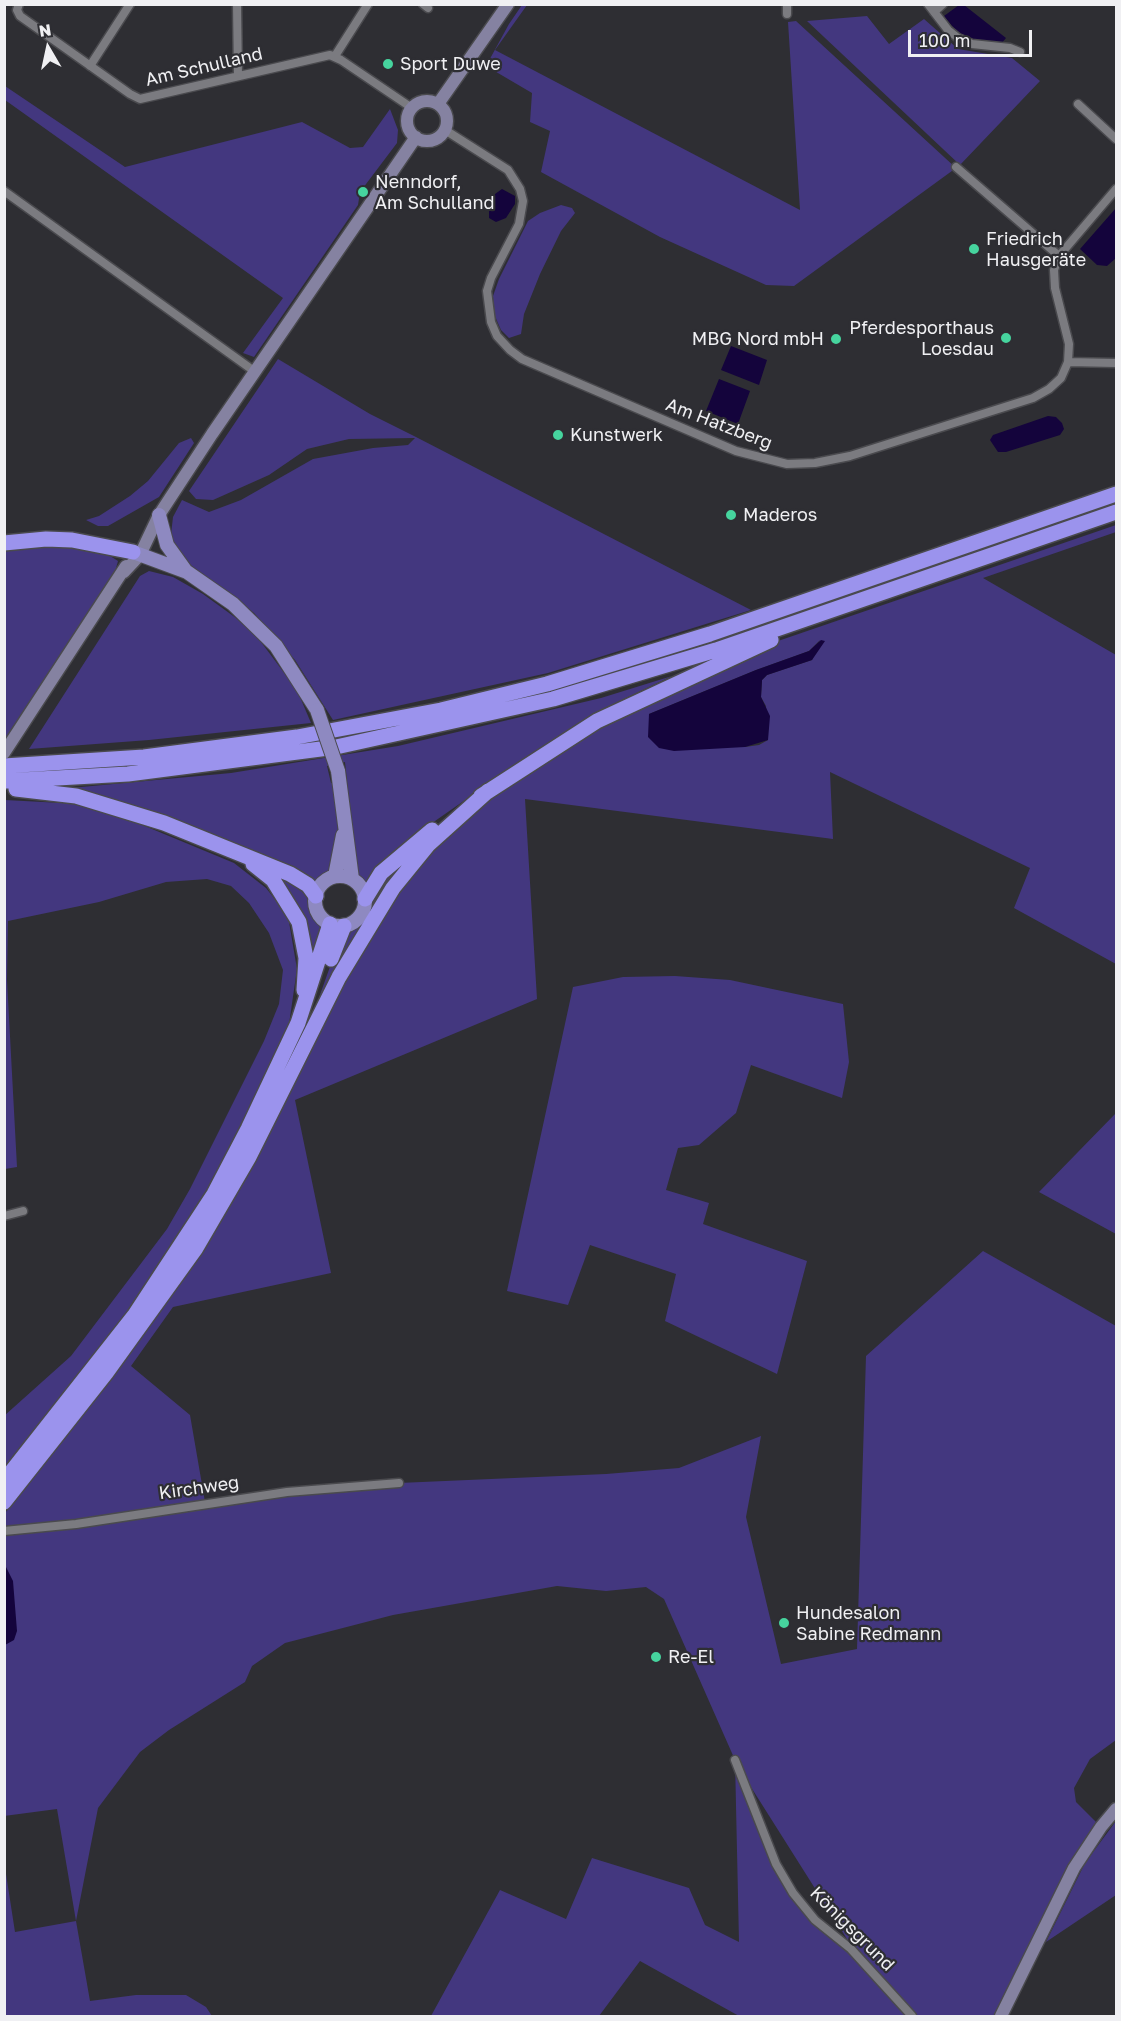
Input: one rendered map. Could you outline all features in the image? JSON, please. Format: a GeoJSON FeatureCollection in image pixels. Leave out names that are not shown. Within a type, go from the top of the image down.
{"type":"FeatureCollection","features":[{"type":"Feature","properties":{"kind":"highway"},"geometry":{"type":"LineString","coordinates":[[4,766],[144,757],[297,737],[441,710],[547,684],[711,634],[1116,494]]}},
{"type":"Feature","properties":{"kind":"highway"},"geometry":{"type":"LineString","coordinates":[[4,781],[128,774],[227,763],[400,734],[553,699],[625,679],[1116,512]]}},
{"type":"Feature","properties":{"kind":"highway"},"geometry":{"type":"LineString","coordinates":[[4,543],[46,539],[72,540],[137,553]]}},
{"type":"Feature","properties":{"kind":"highway"},"geometry":{"type":"LineString","coordinates":[[365,899],[375,880],[400,855],[543,753],[607,715],[833,609]]}},
{"type":"Feature","properties":{"kind":"highway"},"geometry":{"type":"LineString","coordinates":[[4,789],[76,796],[164,823],[300,878],[316,896]]}},
{"type":"Feature","properties":{"kind":"highway"},"geometry":{"type":"LineString","coordinates":[[4,1502],[106,1373],[183,1267],[249,1157],[289,1071],[339,976],[393,888],[428,845],[488,791]]}},
{"type":"Feature","properties":{"kind":"highway"},"geometry":{"type":"LineString","coordinates":[[215,843],[250,862],[273,880],[295,911],[303,932],[306,958],[304,993],[274,1077]]}},
{"type":"Feature","properties":{"kind":"highway"},"geometry":{"type":"LineString","coordinates":[[289,1071],[337,925]]}},
{"type":"Feature","properties":{"kind":"highway"},"geometry":{"type":"LineString","coordinates":[[4,1481],[94,1368],[175,1256],[214,1194],[274,1077],[337,925]]}},
{"type":"Feature","properties":{"kind":"main road"},"geometry":{"type":"LineString","coordinates":[[438,104],[508,4]]}},
{"type":"Feature","properties":{"kind":"main road"},"geometry":{"type":"LineString","coordinates":[[422,101],[438,104],[447,117],[445,130],[429,141],[416,137],[408,127],[407,121],[412,108],[422,101]]}},
{"type":"Feature","properties":{"kind":"main road"},"geometry":{"type":"LineString","coordinates":[[4,753],[137,553],[145,531],[159,515],[254,371],[416,137]]}},
{"type":"Feature","properties":{"kind":"main road"},"geometry":{"type":"LineString","coordinates":[[159,515],[167,545],[187,572]]}},
{"type":"Feature","properties":{"kind":"main road"},"geometry":{"type":"LineString","coordinates":[[137,553],[187,572],[233,604],[269,638],[290,664],[317,710],[338,771],[352,879]]}},
{"type":"Feature","properties":{"kind":"main road"},"geometry":{"type":"LineString","coordinates":[[335,876],[346,821]]}},
{"type":"Feature","properties":{"kind":"main road"},"geometry":{"type":"LineString","coordinates":[[335,876],[352,879],[360,886],[365,899],[361,915],[337,925],[317,911],[316,896],[322,883],[335,876]]}},
{"type":"Feature","properties":{"kind":"main road"},"geometry":{"type":"LineString","coordinates":[[1001,2016],[1074,1868],[1116,1809]]}},
{"type":"Feature","properties":{"kind":"street"},"geometry":{"type":"LineString","coordinates":[[90,66],[130,4]]}},
{"type":"Feature","properties":{"kind":"street"},"geometry":{"type":"LineString","coordinates":[[237,4],[238,76]]}},
{"type":"Feature","properties":{"kind":"street"},"geometry":{"type":"LineString","coordinates":[[368,4],[335,56],[412,108]]}},
{"type":"Feature","properties":{"kind":"street"},"geometry":{"type":"LineString","coordinates":[[943,4],[931,8],[958,38],[972,44],[1010,48],[1020,52]]}},
{"type":"Feature","properties":{"kind":"street","name":"Am Schulland"},"geometry":{"type":"LineString","coordinates":[[18,7],[20,16],[140,99],[325,56],[335,56]]}},
{"type":"Feature","properties":{"kind":"street"},"geometry":{"type":"LineString","coordinates":[[1078,104],[1116,139]]}},
{"type":"Feature","properties":{"kind":"street","name":"Am Hatzberg"},"geometry":{"type":"LineString","coordinates":[[445,130],[508,170],[520,189],[523,201],[519,224],[491,278],[488,291],[490,322],[510,350],[522,359],[748,456],[787,464],[815,463],[850,456],[1033,398],[1049,389],[1061,378],[1068,362]]}},
{"type":"Feature","properties":{"kind":"street"},"geometry":{"type":"LineString","coordinates":[[956,166],[1059,256]]}},
{"type":"Feature","properties":{"kind":"street"},"geometry":{"type":"LineString","coordinates":[[1116,189],[1059,256],[1054,270],[1055,288],[1067,328],[1068,362],[1116,363]]}},
{"type":"Feature","properties":{"kind":"street"},"geometry":{"type":"LineString","coordinates":[[4,191],[254,371]]}},
{"type":"Feature","properties":{"kind":"street"},"geometry":{"type":"LineString","coordinates":[[4,1216],[23,1211]]}},
{"type":"Feature","properties":{"kind":"street","name":"Kirchweg"},"geometry":{"type":"LineString","coordinates":[[4,1531],[76,1524],[205,1502],[287,1492],[399,1483]]}},
{"type":"Feature","properties":{"kind":"street","name":"Königsgrund"},"geometry":{"type":"LineString","coordinates":[[735,1761],[776,1864],[793,1893],[815,1920],[851,1949],[912,2016]]}},
{"type":"Feature","properties":{"kind":"shaded area"},"geometry":{"type":"Polygon","coordinates":[[[522,5],[527,5],[495,50],[800,210],[788,22],[796,21],[956,168],[794,286],[766,285],[660,237],[541,172],[550,131],[530,122],[532,93],[486,66],[509,24],[522,5]]]}},
{"type":"Feature","properties":{"kind":"shaded area"},"geometry":{"type":"Polygon","coordinates":[[[959,5],[964,5],[1006,38],[1001,44],[973,42],[962,38],[944,16],[959,5]]]}},
{"type":"Feature","properties":{"kind":"shaded area"},"geometry":{"type":"Polygon","coordinates":[[[867,16],[889,44],[924,19],[958,49],[1012,58],[1040,81],[960,165],[807,21],[867,16]]]}},
{"type":"Feature","properties":{"kind":"shaded area"},"geometry":{"type":"Polygon","coordinates":[[[5,86],[125,167],[302,122],[350,148],[363,147],[390,109],[398,130],[397,143],[360,192],[358,205],[254,357],[243,353],[283,298],[5,100],[5,86]]]}},
{"type":"Feature","properties":{"kind":"shaded area"},"geometry":{"type":"Polygon","coordinates":[[[502,189],[515,196],[515,204],[506,218],[496,222],[489,218],[489,209],[495,194],[502,189]]]}},
{"type":"Feature","properties":{"kind":"shaded area"},"geometry":{"type":"Polygon","coordinates":[[[561,205],[572,208],[575,213],[561,231],[540,274],[524,314],[521,334],[509,338],[501,330],[494,314],[493,296],[499,279],[528,221],[540,213],[561,205]]]}},
{"type":"Feature","properties":{"kind":"shaded area"},"geometry":{"type":"Polygon","coordinates":[[[1116,208],[1116,258],[1107,266],[1097,265],[1080,249],[1116,208]]]}},
{"type":"Feature","properties":{"kind":"shaded area"},"geometry":{"type":"Polygon","coordinates":[[[731,346],[767,360],[759,385],[721,370],[731,346]]]}},
{"type":"Feature","properties":{"kind":"shaded area"},"geometry":{"type":"Polygon","coordinates":[[[278,359],[370,414],[751,610],[548,673],[333,720],[295,660],[254,613],[172,551],[170,543],[173,517],[182,500],[209,512],[241,500],[313,459],[373,448],[408,445],[415,438],[349,439],[307,449],[269,475],[213,500],[196,499],[189,491],[278,359]]]}},
{"type":"Feature","properties":{"kind":"shaded area"},"geometry":{"type":"Polygon","coordinates":[[[719,379],[750,391],[738,424],[706,411],[719,379]]]}},
{"type":"Feature","properties":{"kind":"shaded area"},"geometry":{"type":"Polygon","coordinates":[[[1048,416],[1056,417],[1062,423],[1064,429],[1060,435],[1006,452],[998,452],[990,440],[993,435],[1048,416]]]}},
{"type":"Feature","properties":{"kind":"shaded area"},"geometry":{"type":"Polygon","coordinates":[[[191,438],[194,443],[159,497],[108,526],[98,526],[86,520],[99,516],[130,496],[148,481],[179,443],[191,438]]]}},
{"type":"Feature","properties":{"kind":"shaded area"},"geometry":{"type":"Polygon","coordinates":[[[1116,525],[1116,532],[983,578],[1116,655],[1116,964],[1014,908],[1030,868],[830,772],[833,839],[525,799],[537,999],[295,1100],[331,1273],[173,1307],[131,1366],[190,1415],[205,1502],[399,1483],[606,1474],[679,1468],[761,1436],[746,1517],[781,1664],[857,1649],[866,1356],[983,1251],[1116,1326],[1116,1740],[1090,1759],[1074,1788],[1076,1802],[1098,1824],[997,2016],[916,2016],[852,1947],[737,1765],[793,1893],[851,1949],[912,2016],[739,2016],[640,1961],[599,2016],[431,2016],[500,1890],[566,1919],[592,1858],[689,1888],[705,1925],[739,1942],[735,1760],[664,1599],[646,1587],[606,1591],[557,1586],[393,1615],[285,1643],[252,1666],[245,1682],[169,1730],[140,1752],[98,1808],[76,1921],[57,1809],[4,1816],[5,1513],[69,1431],[382,911],[447,831],[520,775],[656,695],[746,652],[1116,525]],[[820,640],[809,651],[649,714],[745,747],[759,745],[768,740],[766,706],[761,697],[762,680],[767,675],[812,660],[820,640]]]}},
{"type":"Feature","properties":{"kind":"shaded area"},"geometry":{"type":"Polygon","coordinates":[[[58,546],[107,554],[118,561],[111,586],[21,723],[5,741],[5,548],[58,546]]]}},
{"type":"Feature","properties":{"kind":"shaded area"},"geometry":{"type":"Polygon","coordinates":[[[149,571],[173,577],[203,594],[236,618],[258,638],[297,690],[311,723],[149,740],[29,749],[140,576],[149,571]]]}},
{"type":"Feature","properties":{"kind":"shaded area"},"geometry":{"type":"Polygon","coordinates":[[[821,640],[825,641],[812,660],[767,675],[762,680],[761,697],[770,716],[768,740],[745,747],[674,751],[659,748],[648,737],[649,714],[809,651],[821,640]]]}},
{"type":"Feature","properties":{"kind":"shaded area"},"geometry":{"type":"Polygon","coordinates":[[[672,676],[624,699],[531,754],[435,821],[392,856],[366,883],[362,883],[356,872],[345,762],[327,766],[331,783],[336,784],[339,854],[334,870],[315,884],[60,789],[231,773],[398,746],[601,698],[672,676]]]}},
{"type":"Feature","properties":{"kind":"shaded area"},"geometry":{"type":"Polygon","coordinates":[[[5,800],[81,804],[140,824],[234,863],[266,888],[288,916],[297,969],[288,1031],[235,1145],[202,1205],[136,1304],[5,1474],[4,1416],[71,1356],[167,1229],[190,1189],[264,1041],[279,1004],[283,970],[269,933],[249,903],[231,886],[207,879],[166,882],[99,902],[8,921],[7,980],[17,1167],[5,1169],[5,800]]]}},
{"type":"Feature","properties":{"kind":"shaded area"},"geometry":{"type":"Polygon","coordinates":[[[424,841],[316,1006],[342,933],[359,923],[376,886],[424,841]]]}},
{"type":"Feature","properties":{"kind":"shaded area"},"geometry":{"type":"Polygon","coordinates":[[[272,870],[302,884],[321,925],[323,931],[310,981],[309,946],[272,870]]]}},
{"type":"Feature","properties":{"kind":"shaded area"},"geometry":{"type":"Polygon","coordinates":[[[675,976],[730,980],[843,1004],[849,1062],[842,1098],[751,1065],[736,1113],[699,1145],[678,1148],[666,1190],[709,1203],[703,1224],[807,1261],[777,1374],[665,1321],[676,1274],[590,1245],[568,1305],[507,1291],[573,987],[623,977],[675,976]]]}},
{"type":"Feature","properties":{"kind":"shaded area"},"geometry":{"type":"Polygon","coordinates":[[[1116,1113],[1116,1234],[1039,1192],[1116,1113]]]}},
{"type":"Feature","properties":{"kind":"shaded area"},"geometry":{"type":"Polygon","coordinates":[[[4,1563],[13,1581],[17,1631],[14,1640],[5,1645],[4,1563]]]}},
{"type":"Feature","properties":{"kind":"shaded area"},"geometry":{"type":"Polygon","coordinates":[[[1116,1821],[1116,1895],[1046,1942],[1085,1863],[1116,1821]]]}},
{"type":"Feature","properties":{"kind":"shaded area"},"geometry":{"type":"Polygon","coordinates":[[[4,1861],[15,1932],[76,1921],[90,2001],[136,1995],[186,1995],[206,2007],[212,2016],[5,2016],[4,1861]]]}},
{"type":"Feature","properties":{"kind":"place","name":"Sport Duwe"},"geometry":{"type":"Point","coordinates":[388,64]}},
{"type":"Feature","properties":{"kind":"place","name":"Nenndorf, Am Schulland"},"geometry":{"type":"Point","coordinates":[363,192]}},
{"type":"Feature","properties":{"kind":"place","name":"Friedrich Hausgeräte"},"geometry":{"type":"Point","coordinates":[974,249]}},
{"type":"Feature","properties":{"kind":"place","name":"Pferdesporthaus Loesdau"},"geometry":{"type":"Point","coordinates":[1006,338]}},
{"type":"Feature","properties":{"kind":"place","name":"MBG Nord mbH"},"geometry":{"type":"Point","coordinates":[836,339]}},
{"type":"Feature","properties":{"kind":"place","name":"Kunstwerk"},"geometry":{"type":"Point","coordinates":[558,435]}},
{"type":"Feature","properties":{"kind":"place","name":"Maderos"},"geometry":{"type":"Point","coordinates":[731,515]}},
{"type":"Feature","properties":{"kind":"place","name":"Hundesalon Sabine Redmann"},"geometry":{"type":"Point","coordinates":[784,1623]}},
{"type":"Feature","properties":{"kind":"place","name":"Re-El"},"geometry":{"type":"Point","coordinates":[656,1657]}}]}
